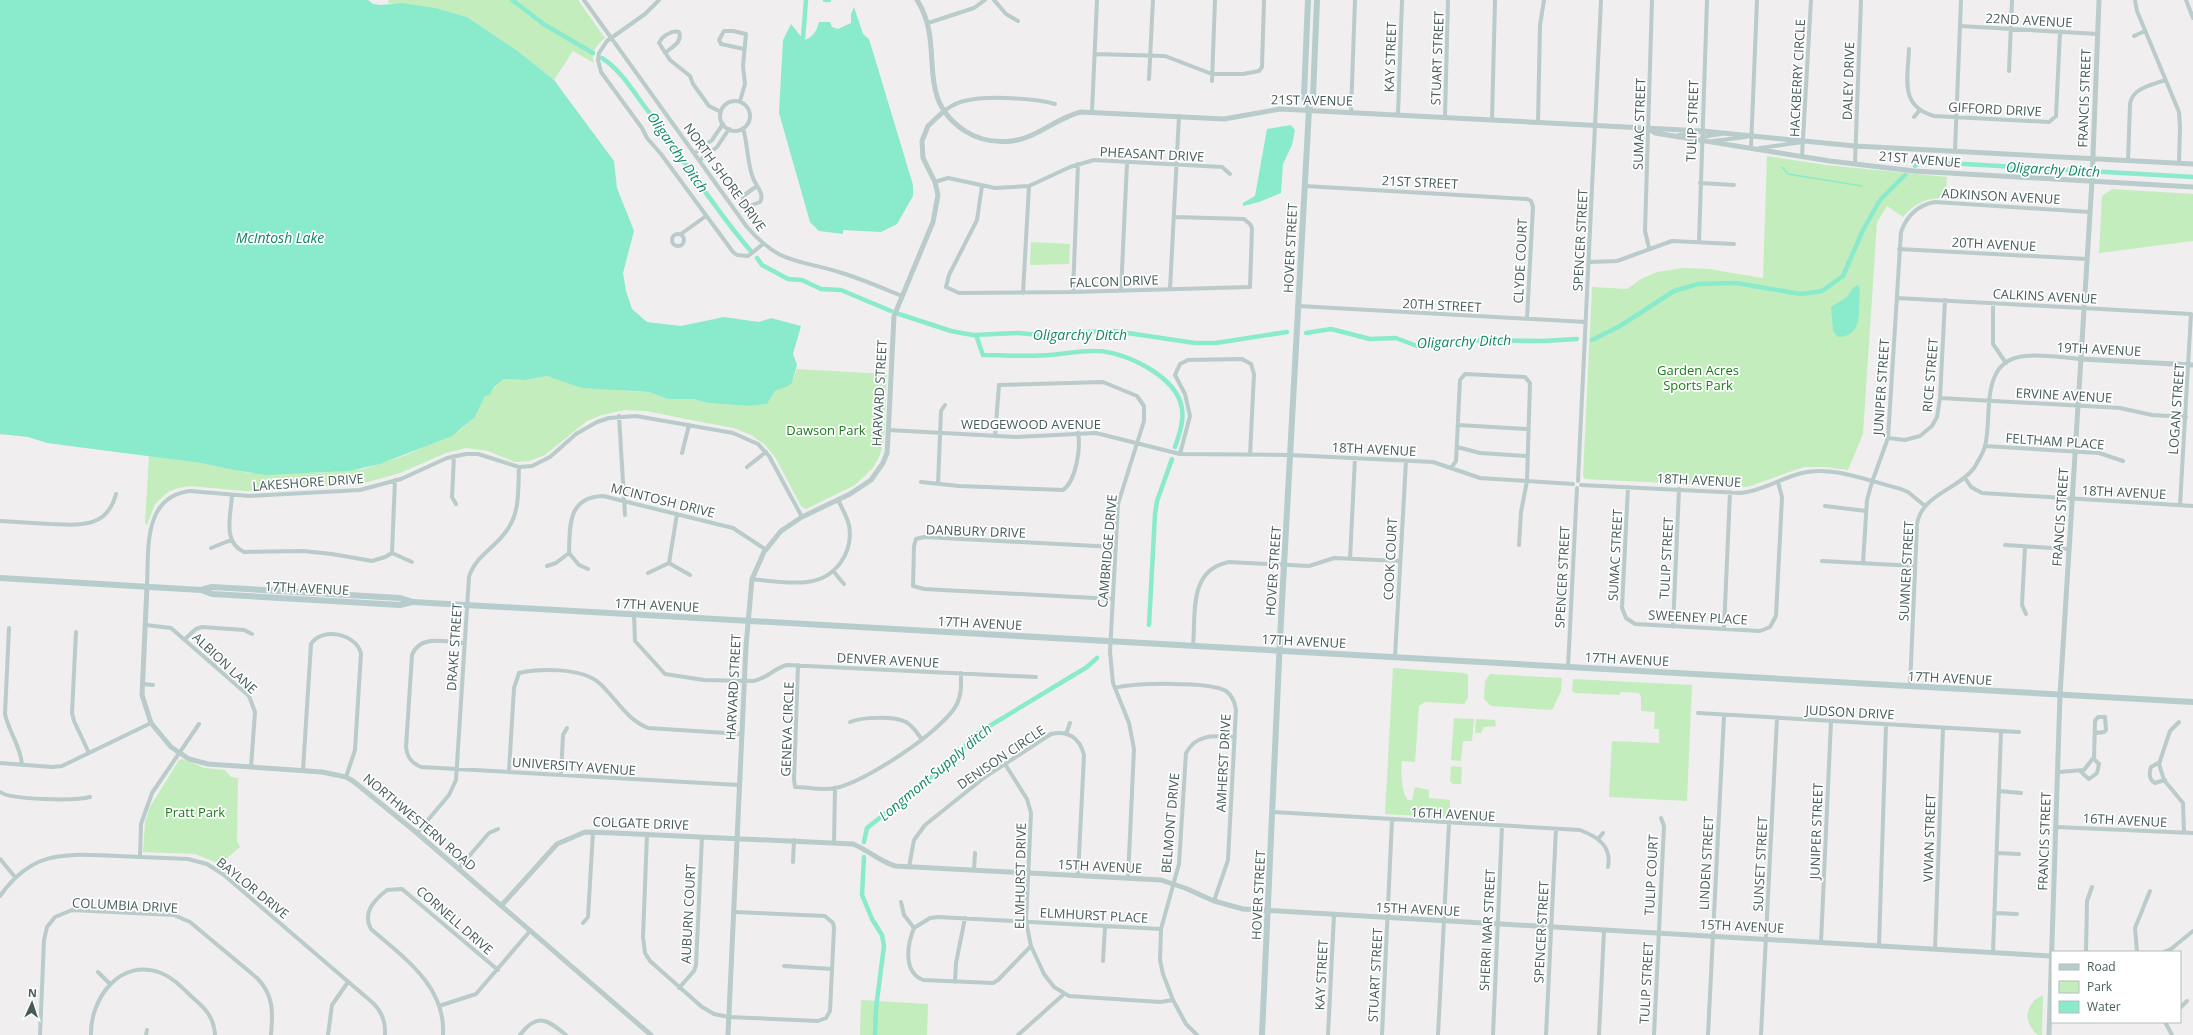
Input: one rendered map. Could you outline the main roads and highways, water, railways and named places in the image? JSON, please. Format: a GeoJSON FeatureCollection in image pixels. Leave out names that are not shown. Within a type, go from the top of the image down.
{"type":"FeatureCollection","features":[{"type":"Feature","properties":{"kind":"main road","name":"HOVER STREET"},"geometry":{"type":"LineString","coordinates":[[1308,0],[1304,97],[1309,109]]}},
{"type":"Feature","properties":{"kind":"main road","name":"HOVER STREET"},"geometry":{"type":"LineString","coordinates":[[1262,1035],[1290,455],[1309,109],[1313,96],[1317,0]]}},
{"type":"Feature","properties":{"kind":"main road","name":"17TH AVENUE"},"geometry":{"type":"LineString","coordinates":[[0,578],[201,590],[212,587],[306,592],[400,598],[413,602],[748,622],[2193,702]]}},
{"type":"Feature","properties":{"kind":"water","name":"McIntosh Lake"},"geometry":{"type":"Polygon","coordinates":[[[0,0],[368,0],[373,4],[381,5],[401,3],[436,8],[467,17],[519,52],[554,80],[614,161],[617,188],[634,231],[623,273],[626,291],[632,309],[647,322],[681,326],[724,317],[759,322],[771,318],[801,326],[793,354],[797,365],[792,383],[775,391],[767,404],[750,406],[708,403],[693,399],[668,399],[649,392],[582,388],[547,376],[525,380],[504,379],[494,387],[489,395],[485,396],[475,417],[452,436],[380,464],[349,471],[266,475],[201,463],[47,443],[28,437],[0,434],[0,0]]]}},
{"type":"Feature","properties":{"kind":"water"},"geometry":{"type":"Polygon","coordinates":[[[854,7],[863,34],[869,39],[913,185],[913,196],[897,224],[881,232],[843,230],[843,234],[819,231],[810,222],[779,113],[783,40],[791,24],[804,40],[814,33],[819,22],[830,22],[832,27],[838,29],[851,23],[851,14],[854,7]]]}},
{"type":"Feature","properties":{"kind":"water"},"geometry":{"type":"Polygon","coordinates":[[[1291,125],[1295,130],[1292,145],[1283,164],[1281,193],[1259,202],[1243,206],[1243,203],[1255,196],[1267,129],[1291,125]]]}},
{"type":"Feature","properties":{"kind":"water"},"geometry":{"type":"Polygon","coordinates":[[[1858,285],[1860,289],[1859,312],[1856,326],[1853,332],[1838,337],[1833,331],[1831,307],[1847,297],[1854,287],[1858,285]]]}},
{"type":"Feature","properties":{"kind":"waterway","name":"Oligarchy Ditch"},"geometry":{"type":"LineString","coordinates":[[512,0],[545,25],[593,53]]}},
{"type":"Feature","properties":{"kind":"waterway","name":"Longmont Supply ditch"},"geometry":{"type":"LineString","coordinates":[[803,38],[806,0]]}},
{"type":"Feature","properties":{"kind":"waterway","name":"Oligarchy Ditch"},"geometry":{"type":"LineString","coordinates":[[602,58],[614,67],[629,84],[721,214],[750,250]]}},
{"type":"Feature","properties":{"kind":"waterway","name":"Oligarchy Ditch"},"geometry":{"type":"LineString","coordinates":[[1915,166],[1921,162],[1930,162],[2193,177]]}},
{"type":"Feature","properties":{"kind":"waterway","name":"Oligarchy Ditch"},"geometry":{"type":"LineString","coordinates":[[1782,167],[1788,174],[1862,186]]}},
{"type":"Feature","properties":{"kind":"waterway","name":"Oligarchy Ditch"},"geometry":{"type":"LineString","coordinates":[[1592,340],[1620,326],[1674,291],[1698,284],[1736,283],[1801,294],[1822,291],[1843,276],[1863,230],[1880,200],[1905,175]]}},
{"type":"Feature","properties":{"kind":"waterway","name":"Oligarchy Ditch"},"geometry":{"type":"LineString","coordinates":[[757,258],[762,265],[788,279],[802,280],[821,289],[841,290],[891,311]]}},
{"type":"Feature","properties":{"kind":"waterway","name":"Oligarchy Ditch"},"geometry":{"type":"LineString","coordinates":[[899,314],[951,331],[973,335],[1018,333],[1050,336],[1062,333],[1114,331],[1195,343],[1216,343],[1287,332]]}},
{"type":"Feature","properties":{"kind":"waterway","name":"Oligarchy Ditch"},"geometry":{"type":"LineString","coordinates":[[1306,333],[1331,329],[1370,339],[1396,338],[1417,346],[1451,340],[1543,341],[1577,339]]}},
{"type":"Feature","properties":{"kind":"waterway","name":"Longmont Supply ditch"},"geometry":{"type":"LineString","coordinates":[[976,335],[983,355],[1042,356],[1096,351],[1108,352],[1121,356],[1148,368],[1171,386],[1178,397],[1182,409],[1182,419],[1181,428],[1175,447]]}},
{"type":"Feature","properties":{"kind":"waterway","name":"Longmont Supply ditch"},"geometry":{"type":"LineString","coordinates":[[1149,625],[1155,514],[1157,501],[1172,459]]}},
{"type":"Feature","properties":{"kind":"waterway","name":"Longmont Supply ditch"},"geometry":{"type":"LineString","coordinates":[[864,842],[867,828],[948,764],[978,733],[1087,667],[1097,658]]}},
{"type":"Feature","properties":{"kind":"waterway","name":"Longmont Supply ditch"},"geometry":{"type":"LineString","coordinates":[[864,857],[862,895],[872,919],[882,935],[884,946],[876,1008],[875,1035]]}},
{"type":"Feature","properties":{"kind":"park label","name":"Garden Acres Sports Park"},"geometry":{"type":"Point","coordinates":[1698,378]}},
{"type":"Feature","properties":{"kind":"park label","name":"Dawson Park"},"geometry":{"type":"Point","coordinates":[826,430]}},
{"type":"Feature","properties":{"kind":"park label","name":"Pratt Park"},"geometry":{"type":"Point","coordinates":[195,812]}}]}
